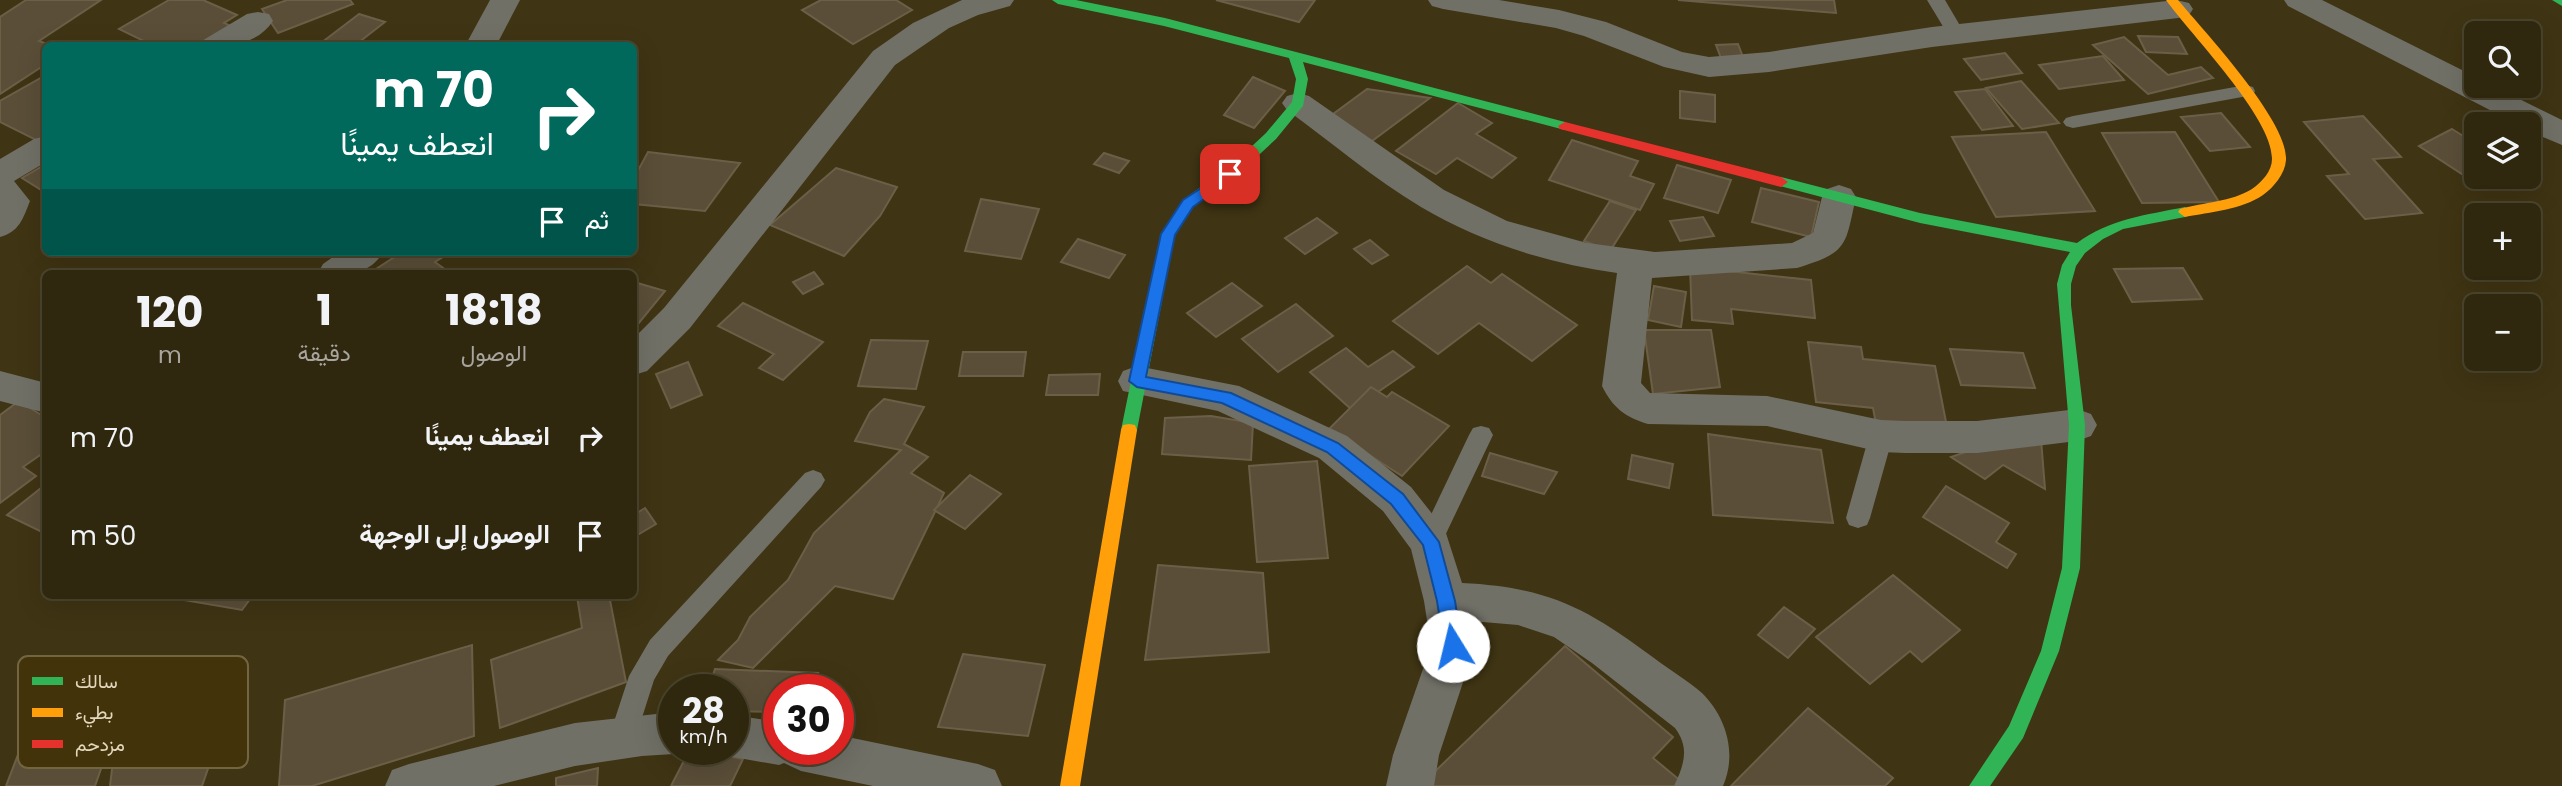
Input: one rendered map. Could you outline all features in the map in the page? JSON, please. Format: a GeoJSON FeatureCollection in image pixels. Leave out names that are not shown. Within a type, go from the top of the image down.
{"type":"FeatureCollection","features":[{"type":"Feature","properties":{"kind":"street"},"geometry":{"type":"LineString","coordinates":[[482,42],[505,0]]}},
{"type":"Feature","properties":{"kind":"street"},"geometry":{"type":"LineString","coordinates":[[637,359],[677,318],[884,58],[924,27],[973,4],[999,0]]}},
{"type":"Feature","properties":{"kind":"street"},"geometry":{"type":"LineString","coordinates":[[1058,0],[1165,22],[1920,218],[2080,249]]}},
{"type":"Feature","properties":{"kind":"street"},"geometry":{"type":"LineString","coordinates":[[1443,0],[1559,19],[1595,29],[1675,60],[1709,67],[1769,62],[2175,5],[2246,91],[2276,140],[2279,160],[2273,178],[2257,192],[2235,202],[2120,225],[2098,235],[2080,249],[2069,265],[2064,284],[2064,305],[2077,425],[2071,568],[2050,651],[2016,732],[1979,786]]}},
{"type":"Feature","properties":{"kind":"street"},"geometry":{"type":"LineString","coordinates":[[2298,0],[2562,134]]}},
{"type":"Feature","properties":{"kind":"street"},"geometry":{"type":"LineString","coordinates":[[223,42],[258,21]]}},
{"type":"Feature","properties":{"kind":"street"},"geometry":{"type":"LineString","coordinates":[[1070,786],[1137,381],[1168,234],[1188,203],[1241,164],[1271,136],[1297,103],[1302,79],[1295,56]]}},
{"type":"Feature","properties":{"kind":"street"},"geometry":{"type":"LineString","coordinates":[[1297,103],[1432,198],[1495,230],[1587,256],[1655,265],[1797,255],[1829,240],[1839,197]]}},
{"type":"Feature","properties":{"kind":"street"},"geometry":{"type":"LineString","coordinates":[[0,174],[42,149]]}},
{"type":"Feature","properties":{"kind":"street"},"geometry":{"type":"LineString","coordinates":[[0,188],[13,201],[6,219],[0,225]]}},
{"type":"Feature","properties":{"kind":"street"},"geometry":{"type":"LineString","coordinates":[[340,270],[359,256]]}},
{"type":"Feature","properties":{"kind":"street"},"geometry":{"type":"LineString","coordinates":[[1636,262],[1621,386],[1636,404],[1661,410],[1767,411],[1881,436],[1977,437],[2077,425]]}},
{"type":"Feature","properties":{"kind":"street"},"geometry":{"type":"LineString","coordinates":[[1137,381],[1225,397],[1332,447],[1397,499],[1430,542],[1446,601],[1453,646],[1416,755],[1409,786]]}},
{"type":"Feature","properties":{"kind":"street"},"geometry":{"type":"LineString","coordinates":[[0,386],[42,397]]}},
{"type":"Feature","properties":{"kind":"street"},"geometry":{"type":"LineString","coordinates":[[1446,601],[1517,605],[1572,624],[1672,697],[1691,713],[1704,734],[1708,757],[1704,779],[1698,786]]}},
{"type":"Feature","properties":{"kind":"street"},"geometry":{"type":"LineString","coordinates":[[409,786],[623,737],[658,734]]}},
{"type":"Feature","properties":{"kind":"street"},"geometry":{"type":"LineString","coordinates":[[854,760],[978,786]]}},
{"type":"Feature","properties":{"kind":"lane"},"geometry":{"type":"LineString","coordinates":[[1936,0],[1956,34]]}},
{"type":"Feature","properties":{"kind":"lane"},"geometry":{"type":"LineString","coordinates":[[2073,121],[2246,91]]}},
{"type":"Feature","properties":{"kind":"lane"},"geometry":{"type":"LineString","coordinates":[[1430,542],[1480,435]]}},
{"type":"Feature","properties":{"kind":"lane"},"geometry":{"type":"LineString","coordinates":[[1858,518],[1881,436]]}},
{"type":"Feature","properties":{"kind":"lane"},"geometry":{"type":"LineString","coordinates":[[623,737],[642,676],[659,648],[813,480]]}},
{"type":"Feature","properties":{"kind":"building"},"geometry":{"type":"Polygon","coordinates":[[[26,0],[101,0],[39,41],[42,42],[42,67],[0,94],[0,17],[26,0]]]}},
{"type":"Feature","properties":{"kind":"building"},"geometry":{"type":"Polygon","coordinates":[[[169,0],[203,0],[237,15],[224,23],[245,33],[231,42],[146,42],[119,29],[169,0]]]}},
{"type":"Feature","properties":{"kind":"building"},"geometry":{"type":"Polygon","coordinates":[[[287,0],[350,0],[353,4],[278,33],[262,9],[287,0]]]}},
{"type":"Feature","properties":{"kind":"building"},"geometry":{"type":"Polygon","coordinates":[[[821,0],[896,0],[912,10],[853,44],[802,10],[821,0]]]}},
{"type":"Feature","properties":{"kind":"building"},"geometry":{"type":"Polygon","coordinates":[[[1216,0],[1315,0],[1299,22],[1216,0]]]}},
{"type":"Feature","properties":{"kind":"building"},"geometry":{"type":"Polygon","coordinates":[[[1678,0],[1834,0],[1836,13],[1678,0]]]}},
{"type":"Feature","properties":{"kind":"building"},"geometry":{"type":"Polygon","coordinates":[[[359,14],[385,22],[359,42],[322,42],[359,14]]]}},
{"type":"Feature","properties":{"kind":"building"},"geometry":{"type":"Polygon","coordinates":[[[2138,36],[2178,37],[2187,54],[2146,52],[2138,36]]]}},
{"type":"Feature","properties":{"kind":"building"},"geometry":{"type":"Polygon","coordinates":[[[2124,37],[2168,75],[2201,67],[2213,78],[2148,94],[2093,45],[2124,37]]]}},
{"type":"Feature","properties":{"kind":"building"},"geometry":{"type":"Polygon","coordinates":[[[1738,44],[1743,57],[1721,58],[1716,45],[1738,44]]]}},
{"type":"Feature","properties":{"kind":"building"},"geometry":{"type":"Polygon","coordinates":[[[2005,53],[2022,73],[1981,80],[1964,59],[2005,53]]]}},
{"type":"Feature","properties":{"kind":"building"},"geometry":{"type":"Polygon","coordinates":[[[2103,56],[2124,80],[2059,89],[2039,65],[2103,56]]]}},
{"type":"Feature","properties":{"kind":"building"},"geometry":{"type":"Polygon","coordinates":[[[42,77],[42,139],[38,141],[0,122],[0,101],[42,77]]]}},
{"type":"Feature","properties":{"kind":"building"},"geometry":{"type":"Polygon","coordinates":[[[1253,77],[1285,91],[1254,128],[1224,115],[1253,77]]]}},
{"type":"Feature","properties":{"kind":"building"},"geometry":{"type":"Polygon","coordinates":[[[2021,81],[2059,123],[2022,129],[1986,88],[2021,81]]]}},
{"type":"Feature","properties":{"kind":"building"},"geometry":{"type":"Polygon","coordinates":[[[1367,89],[1430,98],[1368,144],[1329,117],[1367,89]]]}},
{"type":"Feature","properties":{"kind":"building"},"geometry":{"type":"Polygon","coordinates":[[[1985,89],[2013,126],[1982,130],[1955,92],[1985,89]]]}},
{"type":"Feature","properties":{"kind":"building"},"geometry":{"type":"Polygon","coordinates":[[[1680,91],[1715,95],[1715,122],[1680,118],[1680,91]]]}},
{"type":"Feature","properties":{"kind":"building"},"geometry":{"type":"Polygon","coordinates":[[[1458,103],[1492,123],[1476,134],[1516,158],[1492,178],[1457,158],[1436,174],[1396,151],[1458,103]]]}},
{"type":"Feature","properties":{"kind":"building"},"geometry":{"type":"Polygon","coordinates":[[[2221,113],[2250,147],[2210,151],[2181,117],[2221,113]]]}},
{"type":"Feature","properties":{"kind":"building"},"geometry":{"type":"Polygon","coordinates":[[[2363,116],[2401,157],[2373,159],[2422,213],[2365,219],[2327,176],[2349,174],[2304,122],[2363,116]]]}},
{"type":"Feature","properties":{"kind":"building"},"geometry":{"type":"Polygon","coordinates":[[[2452,129],[2464,136],[2464,175],[2419,146],[2452,129]]]}},
{"type":"Feature","properties":{"kind":"building"},"geometry":{"type":"Polygon","coordinates":[[[2046,132],[2095,211],[1996,217],[1952,137],[2046,132]]]}},
{"type":"Feature","properties":{"kind":"building"},"geometry":{"type":"Polygon","coordinates":[[[2175,132],[2219,202],[2142,203],[2102,133],[2175,132]]]}},
{"type":"Feature","properties":{"kind":"building"},"geometry":{"type":"Polygon","coordinates":[[[1572,140],[1638,161],[1630,176],[1654,184],[1640,210],[1549,180],[1572,140]]]}},
{"type":"Feature","properties":{"kind":"building"},"geometry":{"type":"Polygon","coordinates":[[[648,152],[740,163],[705,211],[637,204],[637,172],[648,152]]]}},
{"type":"Feature","properties":{"kind":"building"},"geometry":{"type":"Polygon","coordinates":[[[1104,153],[1129,161],[1119,173],[1094,164],[1104,153]]]}},
{"type":"Feature","properties":{"kind":"building"},"geometry":{"type":"Polygon","coordinates":[[[1677,165],[1731,180],[1718,213],[1664,198],[1677,165]]]}},
{"type":"Feature","properties":{"kind":"building"},"geometry":{"type":"Polygon","coordinates":[[[42,166],[42,190],[22,178],[42,166]]]}},
{"type":"Feature","properties":{"kind":"building"},"geometry":{"type":"Polygon","coordinates":[[[836,168],[897,187],[880,216],[844,256],[770,225],[836,168]]]}},
{"type":"Feature","properties":{"kind":"building"},"geometry":{"type":"Polygon","coordinates":[[[1761,188],[1819,202],[1811,237],[1752,222],[1761,188]]]}},
{"type":"Feature","properties":{"kind":"building"},"geometry":{"type":"Polygon","coordinates":[[[981,199],[1039,209],[1021,259],[965,251],[981,199]]]}},
{"type":"Feature","properties":{"kind":"building"},"geometry":{"type":"Polygon","coordinates":[[[1610,201],[1636,210],[1610,251],[1584,241],[1610,201]]]}},
{"type":"Feature","properties":{"kind":"building"},"geometry":{"type":"Polygon","coordinates":[[[1703,217],[1714,236],[1680,241],[1670,221],[1703,217]]]}},
{"type":"Feature","properties":{"kind":"building"},"geometry":{"type":"Polygon","coordinates":[[[1317,218],[1337,233],[1305,254],[1285,238],[1317,218]]]}},
{"type":"Feature","properties":{"kind":"building"},"geometry":{"type":"Polygon","coordinates":[[[1078,239],[1125,255],[1109,278],[1061,262],[1078,239]]]}},
{"type":"Feature","properties":{"kind":"building"},"geometry":{"type":"Polygon","coordinates":[[[1370,240],[1388,255],[1372,264],[1354,249],[1370,240]]]}},
{"type":"Feature","properties":{"kind":"building"},"geometry":{"type":"Polygon","coordinates":[[[396,256],[445,256],[435,262],[446,270],[375,270],[396,256]]]}},
{"type":"Feature","properties":{"kind":"building"},"geometry":{"type":"Polygon","coordinates":[[[1467,266],[1491,283],[1502,274],[1577,325],[1532,361],[1479,323],[1438,354],[1393,321],[1467,266]]]}},
{"type":"Feature","properties":{"kind":"building"},"geometry":{"type":"Polygon","coordinates":[[[1690,267],[1811,280],[1815,318],[1731,309],[1733,324],[1692,320],[1690,267]]]}},
{"type":"Feature","properties":{"kind":"building"},"geometry":{"type":"Polygon","coordinates":[[[2183,268],[2202,299],[2132,302],[2114,269],[2183,268]]]}},
{"type":"Feature","properties":{"kind":"building"},"geometry":{"type":"Polygon","coordinates":[[[814,272],[823,284],[803,294],[793,282],[814,272]]]}},
{"type":"Feature","properties":{"kind":"building"},"geometry":{"type":"Polygon","coordinates":[[[637,283],[665,291],[637,325],[637,283]]]}},
{"type":"Feature","properties":{"kind":"building"},"geometry":{"type":"Polygon","coordinates":[[[1232,283],[1262,306],[1216,337],[1187,313],[1232,283]]]}},
{"type":"Feature","properties":{"kind":"building"},"geometry":{"type":"Polygon","coordinates":[[[1654,286],[1686,292],[1681,327],[1648,320],[1654,286]]]}},
{"type":"Feature","properties":{"kind":"building"},"geometry":{"type":"Polygon","coordinates":[[[743,303],[823,342],[783,380],[759,368],[774,354],[718,326],[743,303]]]}},
{"type":"Feature","properties":{"kind":"building"},"geometry":{"type":"Polygon","coordinates":[[[1296,304],[1333,336],[1278,372],[1242,339],[1296,304]]]}},
{"type":"Feature","properties":{"kind":"building"},"geometry":{"type":"Polygon","coordinates":[[[1644,330],[1711,330],[1720,387],[1653,394],[1644,330]]]}},
{"type":"Feature","properties":{"kind":"building"},"geometry":{"type":"Polygon","coordinates":[[[871,340],[928,341],[916,389],[858,386],[871,340]]]}},
{"type":"Feature","properties":{"kind":"building"},"geometry":{"type":"Polygon","coordinates":[[[1808,342],[1861,347],[1863,359],[1935,366],[1948,432],[1876,424],[1873,408],[1816,402],[1808,342]]]}},
{"type":"Feature","properties":{"kind":"building"},"geometry":{"type":"Polygon","coordinates":[[[1346,348],[1368,367],[1393,351],[1414,367],[1352,410],[1310,372],[1346,348]]]}},
{"type":"Feature","properties":{"kind":"building"},"geometry":{"type":"Polygon","coordinates":[[[1950,349],[2023,353],[2035,388],[1961,385],[1950,349]]]}},
{"type":"Feature","properties":{"kind":"building"},"geometry":{"type":"Polygon","coordinates":[[[963,352],[1026,352],[1023,376],[959,376],[963,352]]]}},
{"type":"Feature","properties":{"kind":"building"},"geometry":{"type":"Polygon","coordinates":[[[688,362],[702,395],[671,408],[656,374],[688,362]]]}},
{"type":"Feature","properties":{"kind":"building"},"geometry":{"type":"Polygon","coordinates":[[[1100,374],[1098,395],[1046,395],[1049,375],[1100,374]]]}},
{"type":"Feature","properties":{"kind":"building"},"geometry":{"type":"Polygon","coordinates":[[[1371,387],[1387,397],[1392,392],[1449,426],[1402,476],[1329,429],[1371,387]]]}},
{"type":"Feature","properties":{"kind":"building"},"geometry":{"type":"Polygon","coordinates":[[[884,399],[924,407],[904,444],[928,457],[911,473],[944,493],[893,599],[835,586],[753,668],[718,660],[738,640],[750,617],[788,580],[814,533],[901,450],[855,441],[870,412],[884,399]]]}},
{"type":"Feature","properties":{"kind":"building"},"geometry":{"type":"Polygon","coordinates":[[[19,401],[42,415],[42,454],[23,467],[36,476],[0,503],[0,415],[19,401]]]}},
{"type":"Feature","properties":{"kind":"building"},"geometry":{"type":"Polygon","coordinates":[[[1211,416],[1253,423],[1251,460],[1162,454],[1165,418],[1211,416]]]}},
{"type":"Feature","properties":{"kind":"building"},"geometry":{"type":"Polygon","coordinates":[[[1708,434],[1821,450],[1833,523],[1713,515],[1708,434]]]}},
{"type":"Feature","properties":{"kind":"building"},"geometry":{"type":"Polygon","coordinates":[[[2015,435],[2041,439],[2045,489],[2003,465],[1985,479],[1951,457],[2015,435]]]}},
{"type":"Feature","properties":{"kind":"building"},"geometry":{"type":"Polygon","coordinates":[[[1490,453],[1557,472],[1544,494],[1482,476],[1490,453]]]}},
{"type":"Feature","properties":{"kind":"building"},"geometry":{"type":"Polygon","coordinates":[[[1632,455],[1673,464],[1669,488],[1628,479],[1632,455]]]}},
{"type":"Feature","properties":{"kind":"building"},"geometry":{"type":"Polygon","coordinates":[[[1317,461],[1328,558],[1257,562],[1249,466],[1317,461]]]}},
{"type":"Feature","properties":{"kind":"building"},"geometry":{"type":"Polygon","coordinates":[[[970,475],[1001,494],[965,529],[934,510],[970,475]]]}},
{"type":"Feature","properties":{"kind":"building"},"geometry":{"type":"Polygon","coordinates":[[[1946,486],[2009,523],[1996,542],[2016,554],[2007,568],[1923,517],[1946,486]]]}},
{"type":"Feature","properties":{"kind":"building"},"geometry":{"type":"Polygon","coordinates":[[[42,487],[42,532],[7,515],[42,487]]]}},
{"type":"Feature","properties":{"kind":"building"},"geometry":{"type":"Polygon","coordinates":[[[645,508],[656,524],[637,535],[637,513],[645,508]]]}},
{"type":"Feature","properties":{"kind":"building"},"geometry":{"type":"Polygon","coordinates":[[[1158,565],[1263,573],[1269,652],[1145,660],[1158,565]]]}},
{"type":"Feature","properties":{"kind":"building"},"geometry":{"type":"Polygon","coordinates":[[[1893,575],[1960,630],[1922,662],[1910,651],[1870,684],[1816,637],[1893,575]]]}},
{"type":"Feature","properties":{"kind":"building"},"geometry":{"type":"Polygon","coordinates":[[[178,599],[250,599],[242,610],[178,599]]]}},
{"type":"Feature","properties":{"kind":"building"},"geometry":{"type":"Polygon","coordinates":[[[577,599],[610,599],[626,682],[500,728],[491,660],[582,628],[577,599]]]}},
{"type":"Feature","properties":{"kind":"building"},"geometry":{"type":"Polygon","coordinates":[[[1784,607],[1815,629],[1788,658],[1758,635],[1784,607]]]}},
{"type":"Feature","properties":{"kind":"building"},"geometry":{"type":"Polygon","coordinates":[[[472,645],[474,736],[312,786],[279,786],[285,700],[472,645]]]}},
{"type":"Feature","properties":{"kind":"building"},"geometry":{"type":"Polygon","coordinates":[[[1565,646],[1673,737],[1653,758],[1682,782],[1678,786],[1429,786],[1424,782],[1565,646]]]}},
{"type":"Feature","properties":{"kind":"building"},"geometry":{"type":"Polygon","coordinates":[[[963,654],[1045,665],[1028,736],[938,727],[963,654]]]}},
{"type":"Feature","properties":{"kind":"building"},"geometry":{"type":"Polygon","coordinates":[[[715,669],[818,673],[763,674],[763,712],[749,711],[749,674],[713,674],[715,669]]]}},
{"type":"Feature","properties":{"kind":"building"},"geometry":{"type":"Polygon","coordinates":[[[1808,708],[1893,778],[1885,786],[1731,786],[1808,708]]]}},
{"type":"Feature","properties":{"kind":"building"},"geometry":{"type":"Polygon","coordinates":[[[18,755],[18,768],[101,768],[95,786],[6,786],[18,755]]]}},
{"type":"Feature","properties":{"kind":"building"},"geometry":{"type":"Polygon","coordinates":[[[682,765],[740,765],[730,786],[671,786],[682,765]]]}},
{"type":"Feature","properties":{"kind":"building"},"geometry":{"type":"Polygon","coordinates":[[[112,768],[208,768],[202,786],[110,786],[112,768]]]}},
{"type":"Feature","properties":{"kind":"building"},"geometry":{"type":"Polygon","coordinates":[[[598,768],[597,786],[556,786],[556,778],[598,768]]]}},
{"type":"Feature","properties":{"kind":"traffic: fast"},"geometry":{"type":"LineString","coordinates":[[1058,0],[1165,22],[1565,126]]}},
{"type":"Feature","properties":{"kind":"traffic: fast"},"geometry":{"type":"LineString","coordinates":[[2558,0],[2562,2]]}},
{"type":"Feature","properties":{"kind":"traffic: fast"},"geometry":{"type":"LineString","coordinates":[[1129,430],[1168,234],[1188,203],[1241,164],[1271,136],[1298,103],[1302,79],[1295,56]]}},
{"type":"Feature","properties":{"kind":"traffic: fast"},"geometry":{"type":"LineString","coordinates":[[1781,182],[1920,218],[2080,249]]}},
{"type":"Feature","properties":{"kind":"traffic: fast"},"geometry":{"type":"LineString","coordinates":[[1979,786],[2016,732],[2050,651],[2071,568],[2077,425],[2064,305],[2064,284],[2069,265],[2080,249],[2098,235],[2120,225],[2185,212]]}},
{"type":"Feature","properties":{"kind":"traffic: slow"},"geometry":{"type":"LineString","coordinates":[[2172,0],[2246,91],[2276,140],[2279,160],[2273,178],[2257,192],[2235,202],[2185,212]]}},
{"type":"Feature","properties":{"kind":"traffic: slow"},"geometry":{"type":"LineString","coordinates":[[1070,786],[1129,430]]}},
{"type":"Feature","properties":{"kind":"traffic: jam"},"geometry":{"type":"LineString","coordinates":[[1565,126],[1781,182]]}},
{"type":"Feature","properties":{"kind":"route"},"geometry":{"type":"LineString","coordinates":[[1230,174],[1188,203],[1168,234],[1137,381],[1225,397],[1332,447],[1397,499],[1430,542],[1446,601],[1453,646]]}}]}
